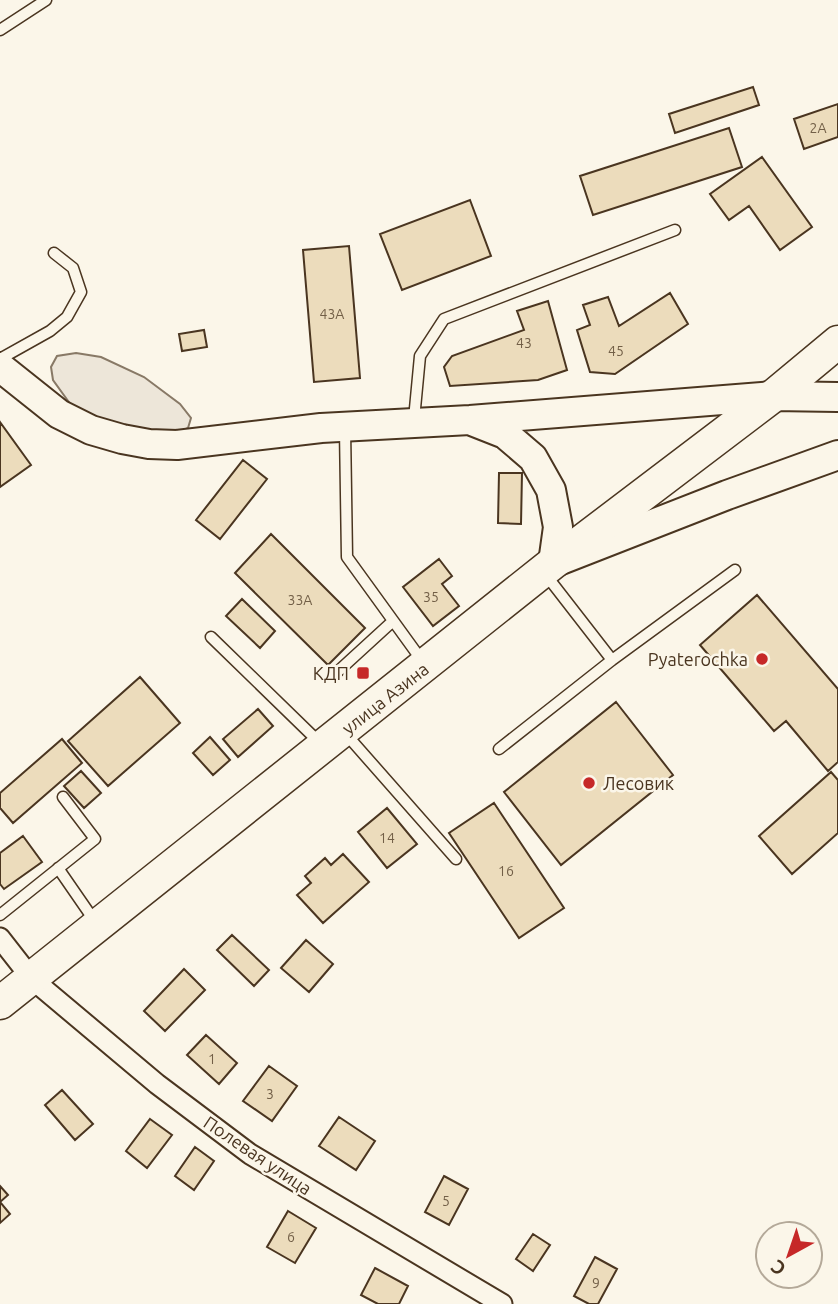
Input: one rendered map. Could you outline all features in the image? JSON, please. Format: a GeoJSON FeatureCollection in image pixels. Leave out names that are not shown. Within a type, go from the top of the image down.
{"type":"FeatureCollection","features":[{"type":"Feature","properties":{"kind":"main road","name":"улица Азина"},"geometry":{"type":"LineString","coordinates":[[1,1000],[32,979],[548,567],[774,396],[838,342]]}},
{"type":"Feature","properties":{"kind":"main road"},"geometry":{"type":"LineString","coordinates":[[0,367],[59,414],[91,430],[149,444],[177,445],[345,426],[470,420],[774,396],[838,397]]}},
{"type":"Feature","properties":{"kind":"main road"},"geometry":{"type":"LineString","coordinates":[[470,420],[505,434],[533,458],[551,490],[558,527],[548,567]]}},
{"type":"Feature","properties":{"kind":"main road"},"geometry":{"type":"LineString","coordinates":[[548,567],[727,495],[838,455]]}},
{"type":"Feature","properties":{"kind":"street","name":"Полевая улица"},"geometry":{"type":"LineString","coordinates":[[0,938],[32,979],[157,1084],[250,1154],[502,1304]]}},
{"type":"Feature","properties":{"kind":"lane"},"geometry":{"type":"LineString","coordinates":[[0,30],[46,0]]}},
{"type":"Feature","properties":{"kind":"lane"},"geometry":{"type":"LineString","coordinates":[[414,423],[420,356],[444,320],[676,230]]}},
{"type":"Feature","properties":{"kind":"lane"},"geometry":{"type":"LineString","coordinates":[[0,359],[50,331],[67,317],[81,292],[73,268],[54,253]]}},
{"type":"Feature","properties":{"kind":"lane"},"geometry":{"type":"LineString","coordinates":[[345,426],[347,557],[426,666]]}},
{"type":"Feature","properties":{"kind":"lane"},"geometry":{"type":"LineString","coordinates":[[548,567],[612,660]]}},
{"type":"Feature","properties":{"kind":"lane"},"geometry":{"type":"LineString","coordinates":[[499,749],[612,660],[735,569]]}},
{"type":"Feature","properties":{"kind":"lane"},"geometry":{"type":"LineString","coordinates":[[334,676],[393,621]]}},
{"type":"Feature","properties":{"kind":"lane"},"geometry":{"type":"LineString","coordinates":[[211,637],[334,739],[456,859]]}},
{"type":"Feature","properties":{"kind":"lane"},"geometry":{"type":"LineString","coordinates":[[0,915],[95,839],[63,797]]}},
{"type":"Feature","properties":{"kind":"lane"},"geometry":{"type":"LineString","coordinates":[[58,868],[98,926]]}},
{"type":"Feature","properties":{"kind":"shaded area"},"geometry":{"type":"Polygon","coordinates":[[[76,353],[101,357],[144,377],[180,404],[191,418],[188,428],[177,433],[114,426],[71,405],[53,380],[51,367],[57,356],[76,353]]]}},
{"type":"Feature","properties":{"kind":"building"},"geometry":{"type":"Polygon","coordinates":[[[753,87],[759,105],[675,133],[669,114],[753,87]]]}},
{"type":"Feature","properties":{"kind":"building"},"geometry":{"type":"Polygon","coordinates":[[[838,104],[838,137],[804,149],[794,119],[838,104]]]}},
{"type":"Feature","properties":{"kind":"building"},"geometry":{"type":"Polygon","coordinates":[[[729,128],[742,167],[593,215],[580,176],[729,128]]]}},
{"type":"Feature","properties":{"kind":"building"},"geometry":{"type":"Polygon","coordinates":[[[762,157],[812,227],[780,250],[749,206],[729,220],[710,194],[762,157]]]}},
{"type":"Feature","properties":{"kind":"building"},"geometry":{"type":"Polygon","coordinates":[[[470,200],[491,256],[402,290],[380,234],[470,200]]]}},
{"type":"Feature","properties":{"kind":"building"},"geometry":{"type":"Polygon","coordinates":[[[349,246],[360,378],[314,382],[303,250],[349,246]]]}},
{"type":"Feature","properties":{"kind":"building"},"geometry":{"type":"Polygon","coordinates":[[[670,293],[688,324],[615,374],[590,372],[577,330],[590,325],[583,305],[608,297],[619,326],[670,293]]]}},
{"type":"Feature","properties":{"kind":"building"},"geometry":{"type":"Polygon","coordinates":[[[548,301],[567,370],[538,380],[450,386],[444,367],[452,356],[524,330],[517,311],[548,301]]]}},
{"type":"Feature","properties":{"kind":"building"},"geometry":{"type":"Polygon","coordinates":[[[204,330],[207,347],[182,351],[179,334],[204,330]]]}},
{"type":"Feature","properties":{"kind":"building"},"geometry":{"type":"Polygon","coordinates":[[[0,422],[31,465],[0,487],[0,422]]]}},
{"type":"Feature","properties":{"kind":"building"},"geometry":{"type":"Polygon","coordinates":[[[243,460],[267,479],[220,539],[196,520],[243,460]]]}},
{"type":"Feature","properties":{"kind":"building"},"geometry":{"type":"Polygon","coordinates":[[[499,473],[522,473],[521,524],[498,523],[499,473]]]}},
{"type":"Feature","properties":{"kind":"building"},"geometry":{"type":"Polygon","coordinates":[[[271,534],[365,628],[328,665],[235,573],[271,534]]]}},
{"type":"Feature","properties":{"kind":"building"},"geometry":{"type":"Polygon","coordinates":[[[439,559],[452,576],[442,584],[459,606],[433,626],[403,587],[439,559]]]}},
{"type":"Feature","properties":{"kind":"building"},"geometry":{"type":"Polygon","coordinates":[[[757,595],[838,689],[838,762],[828,771],[786,721],[774,731],[700,645],[757,595]]]}},
{"type":"Feature","properties":{"kind":"building"},"geometry":{"type":"Polygon","coordinates":[[[242,599],[275,631],[260,648],[226,616],[242,599]]]}},
{"type":"Feature","properties":{"kind":"building"},"geometry":{"type":"Polygon","coordinates":[[[140,677],[180,723],[108,786],[68,741],[140,677]]]}},
{"type":"Feature","properties":{"kind":"building"},"geometry":{"type":"Polygon","coordinates":[[[616,702],[673,775],[561,865],[504,792],[616,702]]]}},
{"type":"Feature","properties":{"kind":"building"},"geometry":{"type":"Polygon","coordinates":[[[258,709],[273,726],[238,757],[223,739],[258,709]]]}},
{"type":"Feature","properties":{"kind":"building"},"geometry":{"type":"Polygon","coordinates":[[[210,737],[230,760],[213,775],[193,753],[210,737]]]}},
{"type":"Feature","properties":{"kind":"building"},"geometry":{"type":"Polygon","coordinates":[[[62,739],[82,763],[13,823],[0,808],[0,793],[62,739]]]}},
{"type":"Feature","properties":{"kind":"building"},"geometry":{"type":"Polygon","coordinates":[[[81,771],[101,793],[84,808],[64,786],[81,771]]]}},
{"type":"Feature","properties":{"kind":"building"},"geometry":{"type":"Polygon","coordinates":[[[831,772],[838,780],[838,833],[792,874],[759,836],[831,772]]]}},
{"type":"Feature","properties":{"kind":"building"},"geometry":{"type":"Polygon","coordinates":[[[494,803],[564,908],[519,938],[449,833],[494,803]]]}},
{"type":"Feature","properties":{"kind":"building"},"geometry":{"type":"Polygon","coordinates":[[[387,808],[417,844],[387,868],[358,832],[387,808]]]}},
{"type":"Feature","properties":{"kind":"building"},"geometry":{"type":"Polygon","coordinates":[[[23,836],[42,862],[4,889],[0,884],[0,853],[23,836]]]}},
{"type":"Feature","properties":{"kind":"building"},"geometry":{"type":"Polygon","coordinates":[[[343,854],[369,882],[323,923],[297,895],[311,883],[305,876],[325,858],[331,865],[343,854]]]}},
{"type":"Feature","properties":{"kind":"building"},"geometry":{"type":"Polygon","coordinates":[[[232,935],[269,970],[254,986],[217,950],[232,935]]]}},
{"type":"Feature","properties":{"kind":"building"},"geometry":{"type":"Polygon","coordinates":[[[306,940],[333,964],[309,992],[281,968],[306,940]]]}},
{"type":"Feature","properties":{"kind":"building"},"geometry":{"type":"Polygon","coordinates":[[[184,969],[205,990],[165,1031],[144,1011],[184,969]]]}},
{"type":"Feature","properties":{"kind":"building"},"geometry":{"type":"Polygon","coordinates":[[[206,1035],[237,1063],[219,1084],[187,1055],[206,1035]]]}},
{"type":"Feature","properties":{"kind":"building"},"geometry":{"type":"Polygon","coordinates":[[[269,1066],[297,1086],[272,1121],[243,1101],[269,1066]]]}},
{"type":"Feature","properties":{"kind":"building"},"geometry":{"type":"Polygon","coordinates":[[[62,1090],[93,1124],[75,1140],[45,1105],[62,1090]]]}},
{"type":"Feature","properties":{"kind":"building"},"geometry":{"type":"Polygon","coordinates":[[[339,1117],[375,1141],[356,1170],[319,1146],[339,1117]]]}},
{"type":"Feature","properties":{"kind":"building"},"geometry":{"type":"Polygon","coordinates":[[[150,1119],[172,1135],[147,1168],[126,1151],[150,1119]]]}},
{"type":"Feature","properties":{"kind":"building"},"geometry":{"type":"Polygon","coordinates":[[[195,1147],[214,1161],[194,1190],[175,1176],[195,1147]]]}},
{"type":"Feature","properties":{"kind":"building"},"geometry":{"type":"Polygon","coordinates":[[[444,1176],[468,1189],[449,1225],[425,1212],[444,1176]]]}},
{"type":"Feature","properties":{"kind":"building"},"geometry":{"type":"Polygon","coordinates":[[[0,1186],[8,1195],[0,1202],[0,1186]]]}},
{"type":"Feature","properties":{"kind":"building"},"geometry":{"type":"Polygon","coordinates":[[[0,1202],[10,1214],[0,1223],[0,1202]]]}},
{"type":"Feature","properties":{"kind":"building"},"geometry":{"type":"Polygon","coordinates":[[[288,1211],[316,1228],[295,1263],[267,1247],[288,1211]]]}},
{"type":"Feature","properties":{"kind":"building"},"geometry":{"type":"Polygon","coordinates":[[[533,1234],[550,1245],[533,1271],[516,1259],[533,1234]]]}},
{"type":"Feature","properties":{"kind":"building"},"geometry":{"type":"Polygon","coordinates":[[[595,1257],[617,1269],[598,1304],[589,1304],[574,1296],[595,1257]]]}},
{"type":"Feature","properties":{"kind":"building"},"geometry":{"type":"Polygon","coordinates":[[[375,1268],[408,1286],[399,1304],[378,1304],[361,1295],[375,1268]]]}},
{"type":"Feature","properties":{"kind":"place","name":"Pyaterochka"},"geometry":{"type":"Point","coordinates":[762,659]}},
{"type":"Feature","properties":{"kind":"place","name":"КДП"},"geometry":{"type":"Point","coordinates":[363,673]}},
{"type":"Feature","properties":{"kind":"place","name":"Лесовик"},"geometry":{"type":"Point","coordinates":[589,783]}}]}
